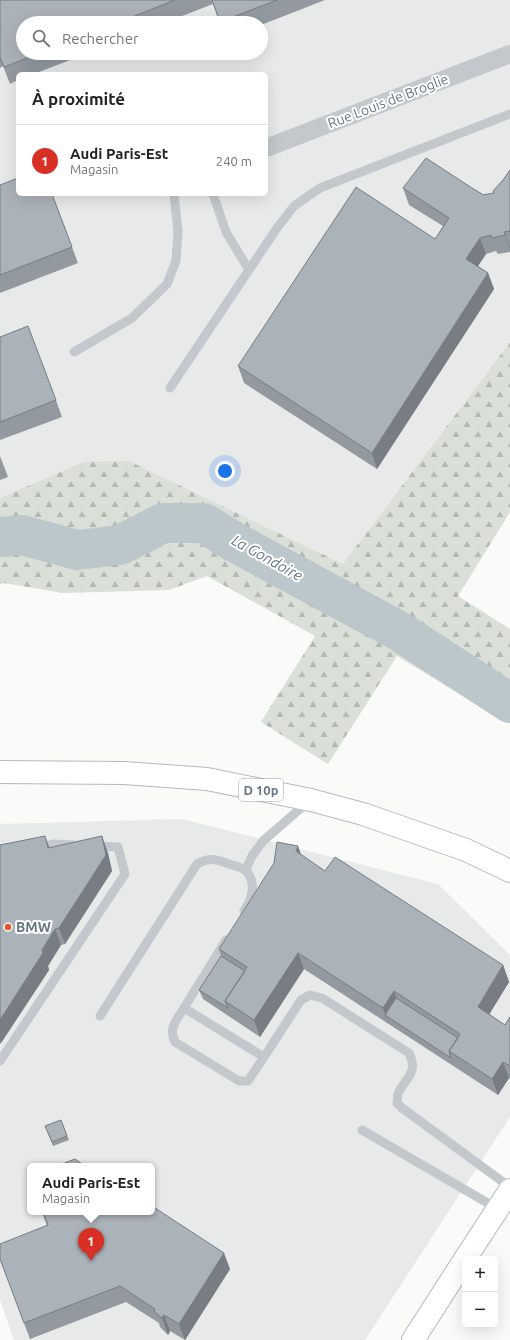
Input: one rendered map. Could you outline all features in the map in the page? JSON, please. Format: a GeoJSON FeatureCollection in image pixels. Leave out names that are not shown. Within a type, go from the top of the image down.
{"type":"FeatureCollection","features":[{"type":"Feature","properties":{"kind":"main road","name":"D 10p"},"geometry":{"type":"LineString","coordinates":[[0,772],[124,774],[207,779],[311,800],[363,814],[466,850],[510,871]]}},
{"type":"Feature","properties":{"kind":"main road"},"geometry":{"type":"LineString","coordinates":[[467,1256],[510,1189]]}},
{"type":"Feature","properties":{"kind":"main road"},"geometry":{"type":"LineString","coordinates":[[413,1340],[462,1264]]}},
{"type":"Feature","properties":{"kind":"street","name":"Rue Louis de Broglie"},"geometry":{"type":"LineString","coordinates":[[268,147],[510,54]]}},
{"type":"Feature","properties":{"kind":"lane"},"geometry":{"type":"LineString","coordinates":[[170,388],[294,206],[320,188],[510,114]]}},
{"type":"Feature","properties":{"kind":"lane"},"geometry":{"type":"LineString","coordinates":[[74,352],[132,318],[167,284],[176,261],[178,232],[174,196]]}},
{"type":"Feature","properties":{"kind":"lane"},"geometry":{"type":"LineString","coordinates":[[214,196],[226,232],[249,270]]}},
{"type":"Feature","properties":{"kind":"lane"},"geometry":{"type":"LineString","coordinates":[[246,870],[252,856],[263,842],[311,800]]}},
{"type":"Feature","properties":{"kind":"lane"},"geometry":{"type":"LineString","coordinates":[[0,1061],[125,874],[118,847],[54,844],[31,850]]}},
{"type":"Feature","properties":{"kind":"lane"},"geometry":{"type":"LineString","coordinates":[[100,1016],[197,864],[207,859],[217,859],[246,870],[252,879],[253,889],[249,904],[241,917]]}},
{"type":"Feature","properties":{"kind":"lane"},"geometry":{"type":"LineString","coordinates":[[233,930],[172,1028],[171,1034],[174,1042],[239,1081],[248,1081],[301,1000],[310,995],[322,998],[409,1053],[413,1061],[413,1069],[398,1094],[397,1103],[510,1189]]}},
{"type":"Feature","properties":{"kind":"lane"},"geometry":{"type":"LineString","coordinates":[[184,1008],[264,1058]]}},
{"type":"Feature","properties":{"kind":"lane"},"geometry":{"type":"LineString","coordinates":[[362,1130],[498,1209]]}},
{"type":"Feature","properties":{"kind":"shaded area"},"geometry":{"type":"Polygon","coordinates":[[[0,0],[510,0],[510,342],[343,564],[129,461],[0,498],[0,0]]]}},
{"type":"Feature","properties":{"kind":"shaded area"},"geometry":{"type":"Polygon","coordinates":[[[182,819],[438,884],[510,955],[510,1117],[365,1340],[14,1340],[0,1300],[0,824],[182,819]]]}},
{"type":"Feature","properties":{"kind":"green space"},"geometry":{"type":"Polygon","coordinates":[[[510,342],[510,512],[458,596],[510,629],[510,723],[397,656],[328,764],[261,722],[315,636],[207,576],[169,590],[63,593],[4,583],[0,584],[0,498],[84,462],[129,461],[343,564],[510,342]]]}},
{"type":"Feature","properties":{"kind":"building"},"geometry":{"type":"Polygon","coordinates":[[[0,0],[175,0],[135,16],[16,16],[16,60],[22,60],[4,67],[0,57],[0,0]]]}},
{"type":"Feature","properties":{"kind":"building"},"geometry":{"type":"Polygon","coordinates":[[[212,0],[277,0],[236,16],[218,16],[212,0]]]}},
{"type":"Feature","properties":{"kind":"building"},"geometry":{"type":"Polygon","coordinates":[[[426,158],[483,195],[494,193],[493,191],[510,170],[510,231],[504,232],[505,235],[492,238],[491,235],[480,238],[466,259],[488,273],[372,453],[238,366],[356,187],[435,239],[449,218],[403,188],[426,158]]]}},
{"type":"Feature","properties":{"kind":"building"},"geometry":{"type":"Polygon","coordinates":[[[16,179],[16,196],[53,196],[72,247],[0,275],[0,185],[16,179]]]}},
{"type":"Feature","properties":{"kind":"building"},"geometry":{"type":"Polygon","coordinates":[[[28,326],[56,400],[0,422],[0,337],[28,326]]]}},
{"type":"Feature","properties":{"kind":"building"},"geometry":{"type":"Polygon","coordinates":[[[45,836],[48,848],[102,836],[106,855],[59,928],[55,929],[42,950],[43,953],[0,1020],[0,845],[45,836]]]}},
{"type":"Feature","properties":{"kind":"building"},"geometry":{"type":"Polygon","coordinates":[[[277,842],[298,846],[296,851],[325,871],[335,857],[503,965],[478,1007],[505,1025],[510,1017],[510,1066],[503,1062],[492,1079],[449,1051],[460,1034],[394,991],[383,1008],[298,953],[254,1020],[225,1001],[247,967],[219,949],[274,863],[277,842]]]}},
{"type":"Feature","properties":{"kind":"building"},"geometry":{"type":"Polygon","coordinates":[[[221,956],[245,971],[225,1001],[228,1008],[199,990],[221,956]]]}},
{"type":"Feature","properties":{"kind":"building"},"geometry":{"type":"Polygon","coordinates":[[[396,998],[458,1038],[449,1051],[451,1058],[385,1015],[396,998]]]}},
{"type":"Feature","properties":{"kind":"building"},"geometry":{"type":"Polygon","coordinates":[[[61,1120],[67,1136],[52,1142],[45,1126],[61,1120]]]}},
{"type":"Feature","properties":{"kind":"building"},"geometry":{"type":"Polygon","coordinates":[[[75,1159],[81,1163],[65,1163],[75,1159]]]}},
{"type":"Feature","properties":{"kind":"building"},"geometry":{"type":"Polygon","coordinates":[[[155,1208],[224,1253],[179,1324],[164,1315],[162,1318],[154,1311],[155,1309],[120,1286],[24,1323],[0,1259],[0,1244],[48,1225],[44,1215],[155,1215],[155,1208]]]}},
{"type":"Feature","properties":{"kind":"waterway","name":"La Gondoire"},"geometry":{"type":"LineString","coordinates":[[0,537],[22,535],[77,550],[120,545],[163,523],[204,523],[236,543],[399,631],[510,703]]}},
{"type":"Feature","properties":{"kind":"place","name":"BMW"},"geometry":{"type":"Point","coordinates":[8,927]}},
{"type":"Feature","properties":{"kind":"place","name":"Audi Paris-Est"},"geometry":{"type":"Point","coordinates":[91,1261]}}]}
